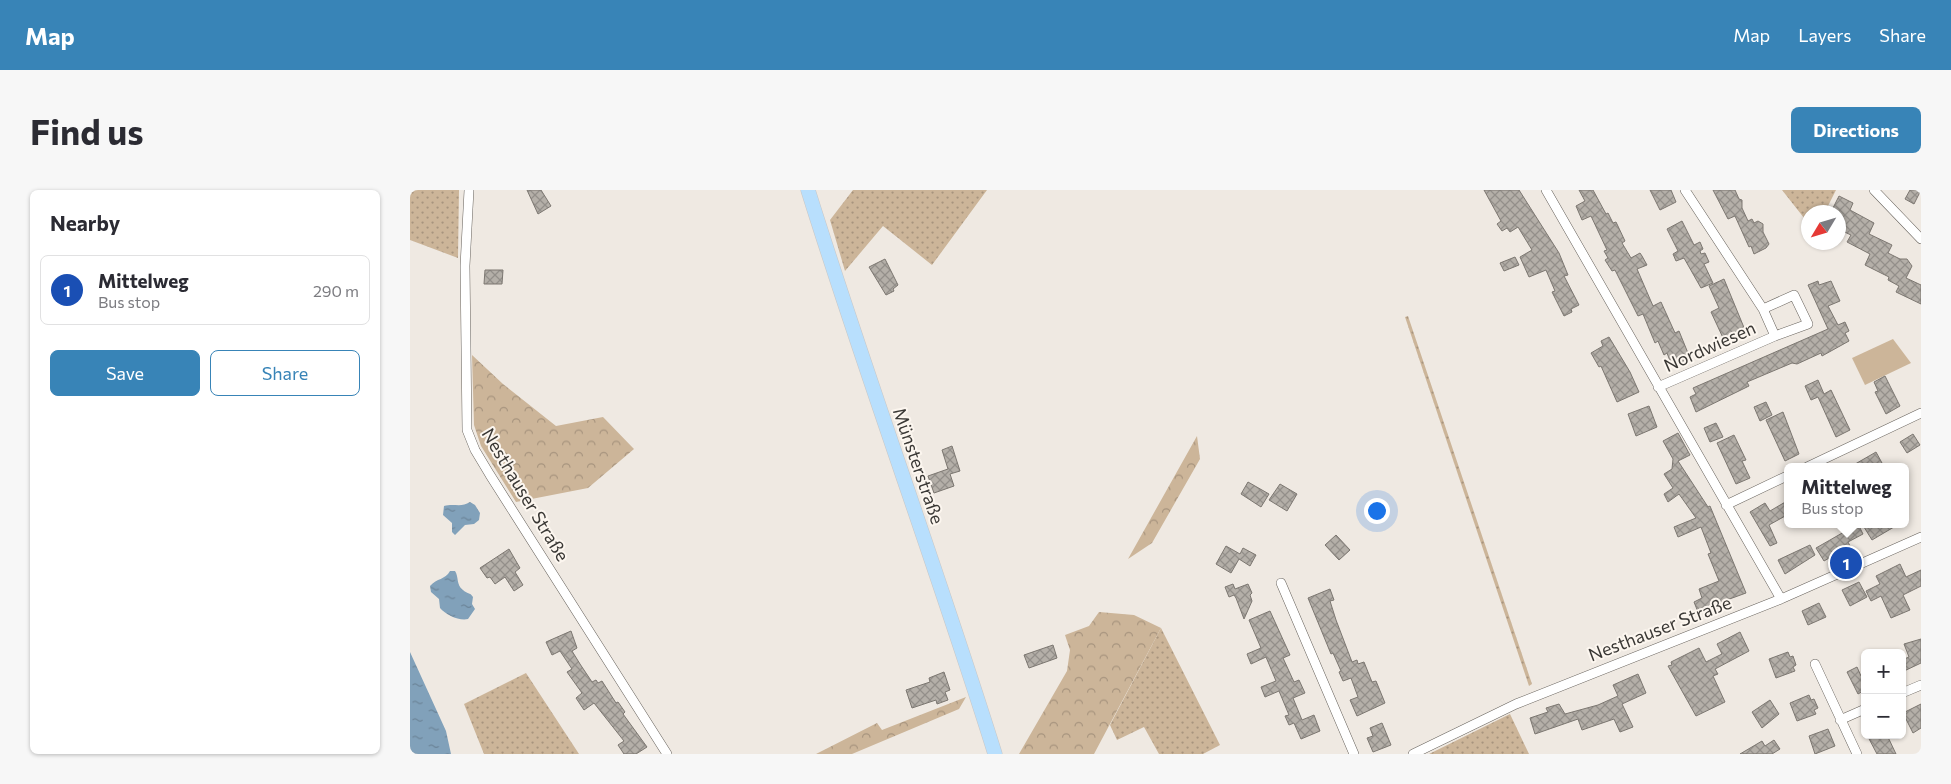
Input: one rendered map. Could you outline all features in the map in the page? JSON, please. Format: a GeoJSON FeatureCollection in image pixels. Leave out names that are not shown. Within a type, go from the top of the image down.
{"type":"FeatureCollection","features":[{"type":"Feature","properties":{"kind":"main road","name":"Münsterstraße"},"geometry":{"type":"LineString","coordinates":[[808,190],[849,322],[967,666],[995,754]]}},
{"type":"Feature","properties":{"kind":"street","name":"Nesthauser Straße"},"geometry":{"type":"LineString","coordinates":[[469,190],[466,266],[467,430],[475,450],[490,476],[667,754]]}},
{"type":"Feature","properties":{"kind":"street"},"geometry":{"type":"LineString","coordinates":[[1546,190],[1780,599]]}},
{"type":"Feature","properties":{"kind":"street","name":"Nordwiesen"},"geometry":{"type":"LineString","coordinates":[[1685,190],[1763,309],[1775,336]]}},
{"type":"Feature","properties":{"kind":"street"},"geometry":{"type":"LineString","coordinates":[[1874,190],[1921,239]]}},
{"type":"Feature","properties":{"kind":"street","name":"Nordwiesen"},"geometry":{"type":"LineString","coordinates":[[1658,387],[1775,336],[1808,324],[1794,294],[1763,309]]}},
{"type":"Feature","properties":{"kind":"street"},"geometry":{"type":"LineString","coordinates":[[1815,463],[1921,413]]}},
{"type":"Feature","properties":{"kind":"street"},"geometry":{"type":"LineString","coordinates":[[1726,505],[1784,477]]}},
{"type":"Feature","properties":{"kind":"street","name":"Nesthauser Straße"},"geometry":{"type":"LineString","coordinates":[[1412,754],[1516,704],[1780,599],[1921,537]]}},
{"type":"Feature","properties":{"kind":"street"},"geometry":{"type":"LineString","coordinates":[[1281,583],[1354,754]]}},
{"type":"Feature","properties":{"kind":"street"},"geometry":{"type":"LineString","coordinates":[[1815,664],[1857,754]]}},
{"type":"Feature","properties":{"kind":"street"},"geometry":{"type":"LineString","coordinates":[[1906,691],[1921,685]]}},
{"type":"Feature","properties":{"kind":"street"},"geometry":{"type":"LineString","coordinates":[[1840,720],[1861,711]]}},
{"type":"Feature","properties":{"kind":"green space"},"geometry":{"type":"Polygon","coordinates":[[[410,190],[459,190],[458,258],[410,240],[410,190]]]}},
{"type":"Feature","properties":{"kind":"green space"},"geometry":{"type":"Polygon","coordinates":[[[853,190],[987,190],[932,265],[883,226],[845,271],[830,220],[853,190]]]}},
{"type":"Feature","properties":{"kind":"green space"},"geometry":{"type":"Polygon","coordinates":[[[1782,190],[1836,190],[1828,205],[1801,205],[1801,214],[1782,190]]]}},
{"type":"Feature","properties":{"kind":"green space"},"geometry":{"type":"Polygon","coordinates":[[[1408,316],[1532,684],[1529,686],[1405,317],[1408,316]]]}},
{"type":"Feature","properties":{"kind":"green space"},"geometry":{"type":"Polygon","coordinates":[[[1893,339],[1911,363],[1865,385],[1852,358],[1893,339]]]}},
{"type":"Feature","properties":{"kind":"green space"},"geometry":{"type":"Polygon","coordinates":[[[472,355],[503,384],[556,426],[603,417],[634,449],[588,488],[516,502],[481,446],[474,425],[472,355]]]}},
{"type":"Feature","properties":{"kind":"green space"},"geometry":{"type":"Polygon","coordinates":[[[1197,436],[1200,459],[1152,543],[1128,559],[1197,436]]]}},
{"type":"Feature","properties":{"kind":"green space"},"geometry":{"type":"Polygon","coordinates":[[[1099,612],[1134,615],[1161,628],[1094,754],[1019,754],[1067,671],[1070,650],[1065,635],[1089,626],[1099,612]]]}},
{"type":"Feature","properties":{"kind":"green space"},"geometry":{"type":"Polygon","coordinates":[[[1161,628],[1220,745],[1203,754],[1159,754],[1144,727],[1117,740],[1110,725],[1161,628]]]}},
{"type":"Feature","properties":{"kind":"green space"},"geometry":{"type":"Polygon","coordinates":[[[526,673],[579,754],[484,754],[464,704],[526,673]]]}},
{"type":"Feature","properties":{"kind":"green space"},"geometry":{"type":"Polygon","coordinates":[[[966,697],[959,709],[852,754],[816,754],[877,723],[882,730],[966,697]]]}},
{"type":"Feature","properties":{"kind":"green space"},"geometry":{"type":"Polygon","coordinates":[[[1510,714],[1529,754],[1429,754],[1510,714]]]}},
{"type":"Feature","properties":{"kind":"water"},"geometry":{"type":"Polygon","coordinates":[[[470,502],[475,505],[480,513],[479,520],[474,524],[465,525],[455,535],[452,532],[452,523],[443,515],[444,506],[464,505],[470,502]]]}},
{"type":"Feature","properties":{"kind":"water"},"geometry":{"type":"Polygon","coordinates":[[[450,571],[455,571],[461,588],[473,597],[472,604],[475,609],[468,619],[453,617],[446,613],[440,608],[439,599],[431,592],[430,586],[446,576],[450,571]]]}},
{"type":"Feature","properties":{"kind":"water"},"geometry":{"type":"Polygon","coordinates":[[[410,652],[446,731],[451,754],[410,754],[410,652]]]}},
{"type":"Feature","properties":{"kind":"building"},"geometry":{"type":"Polygon","coordinates":[[[527,190],[541,190],[551,206],[538,214],[527,190]]]}},
{"type":"Feature","properties":{"kind":"building"},"geometry":{"type":"Polygon","coordinates":[[[1484,190],[1519,190],[1559,253],[1568,275],[1564,276],[1579,305],[1571,309],[1572,312],[1564,316],[1552,292],[1555,291],[1546,270],[1529,277],[1520,257],[1532,250],[1518,227],[1510,232],[1507,228],[1502,231],[1497,224],[1501,221],[1484,190]]]}},
{"type":"Feature","properties":{"kind":"building"},"geometry":{"type":"Polygon","coordinates":[[[1579,190],[1593,190],[1606,214],[1608,213],[1613,223],[1616,222],[1625,241],[1622,243],[1631,258],[1640,253],[1642,256],[1647,265],[1637,269],[1653,306],[1661,302],[1675,333],[1679,331],[1690,358],[1672,366],[1667,353],[1664,355],[1658,341],[1655,343],[1643,314],[1638,316],[1615,270],[1612,271],[1605,260],[1608,258],[1604,251],[1607,250],[1591,216],[1582,220],[1576,206],[1585,201],[1579,190]]]}},
{"type":"Feature","properties":{"kind":"building"},"geometry":{"type":"Polygon","coordinates":[[[1650,190],[1671,190],[1676,202],[1660,210],[1650,190]]]}},
{"type":"Feature","properties":{"kind":"building"},"geometry":{"type":"Polygon","coordinates":[[[1713,190],[1735,190],[1739,199],[1742,200],[1742,208],[1748,221],[1752,219],[1754,223],[1758,221],[1763,224],[1763,232],[1769,244],[1766,248],[1754,254],[1735,216],[1728,219],[1713,190]]]}},
{"type":"Feature","properties":{"kind":"building"},"geometry":{"type":"Polygon","coordinates":[[[1910,190],[1921,190],[1914,204],[1905,199],[1910,190]]]}},
{"type":"Feature","properties":{"kind":"building"},"geometry":{"type":"Polygon","coordinates":[[[1839,196],[1853,203],[1850,210],[1874,223],[1869,234],[1892,245],[1888,253],[1900,259],[1907,259],[1912,266],[1906,278],[1921,285],[1921,304],[1896,292],[1899,286],[1888,280],[1889,277],[1865,265],[1870,254],[1847,242],[1851,235],[1846,233],[1846,205],[1834,205],[1839,196]]]}},
{"type":"Feature","properties":{"kind":"building"},"geometry":{"type":"Polygon","coordinates":[[[1682,221],[1694,245],[1700,242],[1703,249],[1700,251],[1701,254],[1705,253],[1709,262],[1704,264],[1713,283],[1701,288],[1684,258],[1676,261],[1673,254],[1678,251],[1667,229],[1682,221]]]}},
{"type":"Feature","properties":{"kind":"building"},"geometry":{"type":"Polygon","coordinates":[[[1515,257],[1519,265],[1504,271],[1500,263],[1515,257]]]}},
{"type":"Feature","properties":{"kind":"building"},"geometry":{"type":"Polygon","coordinates":[[[885,259],[898,285],[893,289],[894,291],[886,295],[869,267],[885,259]]]}},
{"type":"Feature","properties":{"kind":"building"},"geometry":{"type":"Polygon","coordinates":[[[485,270],[503,270],[502,284],[484,284],[485,270]]]}},
{"type":"Feature","properties":{"kind":"building"},"geometry":{"type":"Polygon","coordinates":[[[1724,279],[1745,330],[1724,340],[1711,312],[1719,308],[1709,286],[1724,279]]]}},
{"type":"Feature","properties":{"kind":"building"},"geometry":{"type":"Polygon","coordinates":[[[1818,281],[1819,285],[1831,281],[1840,301],[1828,306],[1838,325],[1845,322],[1849,331],[1845,333],[1849,341],[1822,356],[1821,353],[1797,364],[1792,363],[1747,382],[1749,386],[1696,412],[1690,397],[1696,394],[1693,388],[1828,329],[1808,285],[1818,281]]]}},
{"type":"Feature","properties":{"kind":"building"},"geometry":{"type":"Polygon","coordinates":[[[1609,337],[1630,372],[1639,392],[1617,402],[1601,366],[1599,367],[1591,353],[1603,346],[1601,341],[1609,337]]]}},
{"type":"Feature","properties":{"kind":"building"},"geometry":{"type":"Polygon","coordinates":[[[1885,376],[1900,406],[1886,414],[1875,392],[1878,391],[1874,382],[1885,376]]]}},
{"type":"Feature","properties":{"kind":"building"},"geometry":{"type":"Polygon","coordinates":[[[1818,380],[1824,394],[1831,390],[1850,430],[1836,437],[1818,397],[1811,400],[1805,386],[1818,380]]]}},
{"type":"Feature","properties":{"kind":"building"},"geometry":{"type":"Polygon","coordinates":[[[1766,402],[1772,415],[1760,421],[1754,407],[1766,402]]]}},
{"type":"Feature","properties":{"kind":"building"},"geometry":{"type":"Polygon","coordinates":[[[1649,406],[1657,427],[1636,436],[1628,414],[1649,406]]]}},
{"type":"Feature","properties":{"kind":"building"},"geometry":{"type":"Polygon","coordinates":[[[1783,412],[1799,454],[1785,461],[1766,420],[1783,412]]]}},
{"type":"Feature","properties":{"kind":"building"},"geometry":{"type":"Polygon","coordinates":[[[1716,423],[1723,437],[1710,442],[1704,428],[1716,423]]]}},
{"type":"Feature","properties":{"kind":"building"},"geometry":{"type":"Polygon","coordinates":[[[1678,433],[1690,455],[1678,461],[1708,507],[1710,506],[1746,593],[1724,601],[1725,605],[1709,611],[1708,608],[1698,612],[1694,602],[1702,598],[1699,589],[1719,581],[1708,554],[1711,553],[1701,527],[1678,537],[1674,527],[1696,518],[1679,494],[1668,502],[1664,494],[1673,488],[1664,474],[1672,469],[1673,459],[1663,441],[1678,433]]]}},
{"type":"Feature","properties":{"kind":"building"},"geometry":{"type":"Polygon","coordinates":[[[1913,434],[1920,445],[1907,453],[1900,442],[1913,434]]]}},
{"type":"Feature","properties":{"kind":"building"},"geometry":{"type":"Polygon","coordinates":[[[1734,435],[1746,460],[1742,461],[1750,478],[1736,484],[1717,443],[1734,435]]]}},
{"type":"Feature","properties":{"kind":"building"},"geometry":{"type":"Polygon","coordinates":[[[952,446],[960,471],[950,474],[954,486],[934,493],[928,476],[948,469],[942,450],[952,446]]]}},
{"type":"Feature","properties":{"kind":"building"},"geometry":{"type":"Polygon","coordinates":[[[1876,452],[1882,463],[1857,463],[1876,452]]]}},
{"type":"Feature","properties":{"kind":"building"},"geometry":{"type":"Polygon","coordinates":[[[1248,482],[1269,494],[1261,507],[1241,494],[1248,482]]]}},
{"type":"Feature","properties":{"kind":"building"},"geometry":{"type":"Polygon","coordinates":[[[1280,484],[1297,494],[1287,511],[1269,500],[1280,484]]]}},
{"type":"Feature","properties":{"kind":"building"},"geometry":{"type":"Polygon","coordinates":[[[1765,503],[1770,511],[1784,503],[1784,517],[1769,525],[1777,543],[1770,546],[1750,512],[1765,503]]]}},
{"type":"Feature","properties":{"kind":"building"},"geometry":{"type":"Polygon","coordinates":[[[1851,528],[1860,528],[1863,534],[1848,542],[1850,546],[1824,561],[1816,548],[1851,528]]]}},
{"type":"Feature","properties":{"kind":"building"},"geometry":{"type":"Polygon","coordinates":[[[1865,528],[1892,528],[1872,540],[1865,528]]]}},
{"type":"Feature","properties":{"kind":"building"},"geometry":{"type":"Polygon","coordinates":[[[1336,535],[1350,550],[1339,560],[1325,545],[1336,535]]]}},
{"type":"Feature","properties":{"kind":"building"},"geometry":{"type":"Polygon","coordinates":[[[1810,545],[1815,555],[1785,574],[1778,560],[1810,545]]]}},
{"type":"Feature","properties":{"kind":"building"},"geometry":{"type":"Polygon","coordinates":[[[1226,546],[1240,554],[1243,548],[1256,555],[1250,566],[1239,559],[1231,573],[1216,564],[1226,546]]]}},
{"type":"Feature","properties":{"kind":"building"},"geometry":{"type":"Polygon","coordinates":[[[509,549],[520,568],[515,572],[523,585],[514,591],[505,577],[495,584],[490,577],[487,578],[480,568],[509,549]]]}},
{"type":"Feature","properties":{"kind":"building"},"geometry":{"type":"Polygon","coordinates":[[[1900,564],[1906,577],[1921,570],[1921,586],[1903,595],[1910,610],[1891,618],[1881,596],[1871,601],[1866,591],[1880,584],[1876,576],[1900,564]]]}},
{"type":"Feature","properties":{"kind":"building"},"geometry":{"type":"Polygon","coordinates":[[[1859,582],[1867,597],[1850,606],[1842,590],[1859,582]]]}},
{"type":"Feature","properties":{"kind":"building"},"geometry":{"type":"Polygon","coordinates":[[[1233,584],[1235,589],[1248,584],[1252,593],[1250,595],[1252,601],[1244,619],[1236,598],[1234,595],[1229,597],[1225,587],[1233,584]]]}},
{"type":"Feature","properties":{"kind":"building"},"geometry":{"type":"Polygon","coordinates":[[[1330,589],[1334,600],[1330,601],[1352,662],[1357,660],[1358,664],[1364,662],[1372,682],[1376,681],[1385,703],[1357,716],[1350,700],[1358,697],[1351,678],[1343,681],[1339,672],[1341,671],[1333,653],[1331,654],[1308,598],[1330,589]]]}},
{"type":"Feature","properties":{"kind":"building"},"geometry":{"type":"Polygon","coordinates":[[[1819,603],[1826,617],[1808,625],[1802,611],[1819,603]]]}},
{"type":"Feature","properties":{"kind":"building"},"geometry":{"type":"Polygon","coordinates":[[[1270,611],[1290,655],[1283,658],[1294,682],[1299,680],[1305,693],[1293,698],[1302,720],[1314,715],[1320,731],[1301,739],[1294,723],[1289,725],[1285,716],[1289,715],[1279,691],[1265,697],[1261,687],[1276,681],[1266,657],[1251,664],[1247,654],[1261,648],[1249,620],[1270,611]]]}},
{"type":"Feature","properties":{"kind":"building"},"geometry":{"type":"Polygon","coordinates":[[[571,631],[577,648],[572,651],[580,664],[592,682],[596,680],[598,683],[602,681],[616,703],[618,702],[625,712],[623,714],[647,747],[636,754],[624,754],[618,745],[624,741],[594,703],[584,710],[576,698],[582,693],[567,672],[572,669],[560,651],[552,655],[546,642],[571,631]]]}},
{"type":"Feature","properties":{"kind":"building"},"geometry":{"type":"Polygon","coordinates":[[[1740,632],[1749,651],[1715,669],[1718,674],[1713,676],[1725,702],[1696,716],[1668,666],[1672,665],[1671,662],[1699,648],[1706,662],[1722,654],[1717,644],[1740,632]]]}},
{"type":"Feature","properties":{"kind":"building"},"geometry":{"type":"Polygon","coordinates":[[[1921,639],[1921,663],[1906,670],[1906,658],[1909,657],[1904,644],[1921,639]]]}},
{"type":"Feature","properties":{"kind":"building"},"geometry":{"type":"Polygon","coordinates":[[[1053,645],[1057,658],[1029,668],[1024,655],[1053,645]]]}},
{"type":"Feature","properties":{"kind":"building"},"geometry":{"type":"Polygon","coordinates":[[[1788,652],[1790,657],[1793,656],[1796,665],[1793,667],[1795,671],[1776,678],[1769,659],[1788,652]]]}},
{"type":"Feature","properties":{"kind":"building"},"geometry":{"type":"Polygon","coordinates":[[[1857,667],[1861,676],[1861,692],[1858,694],[1847,672],[1857,667]]]}},
{"type":"Feature","properties":{"kind":"building"},"geometry":{"type":"Polygon","coordinates":[[[944,672],[950,690],[945,692],[948,700],[937,704],[936,700],[912,708],[906,690],[930,682],[929,678],[944,672]]]}},
{"type":"Feature","properties":{"kind":"building"},"geometry":{"type":"Polygon","coordinates":[[[1638,674],[1646,693],[1622,704],[1633,727],[1620,732],[1614,719],[1582,730],[1578,719],[1535,734],[1530,718],[1548,712],[1546,708],[1559,704],[1565,714],[1598,705],[1618,696],[1613,685],[1638,674]]]}},
{"type":"Feature","properties":{"kind":"building"},"geometry":{"type":"Polygon","coordinates":[[[1809,695],[1811,700],[1814,699],[1818,708],[1814,710],[1816,714],[1797,721],[1790,703],[1809,695]]]}},
{"type":"Feature","properties":{"kind":"building"},"geometry":{"type":"Polygon","coordinates":[[[1770,700],[1779,714],[1762,728],[1752,712],[1770,700]]]}},
{"type":"Feature","properties":{"kind":"building"},"geometry":{"type":"Polygon","coordinates":[[[1921,704],[1921,728],[1913,733],[1906,719],[1906,712],[1921,704]]]}},
{"type":"Feature","properties":{"kind":"building"},"geometry":{"type":"Polygon","coordinates":[[[1382,723],[1391,745],[1373,752],[1367,738],[1373,736],[1370,728],[1382,723]]]}},
{"type":"Feature","properties":{"kind":"building"},"geometry":{"type":"Polygon","coordinates":[[[1828,729],[1835,746],[1815,754],[1809,736],[1828,729]]]}},
{"type":"Feature","properties":{"kind":"building"},"geometry":{"type":"Polygon","coordinates":[[[1869,739],[1889,739],[1896,754],[1877,754],[1869,739]]]}},
{"type":"Feature","properties":{"kind":"building"},"geometry":{"type":"Polygon","coordinates":[[[1774,740],[1780,749],[1772,754],[1740,754],[1762,741],[1765,746],[1774,740]]]}},
{"type":"Feature","properties":{"kind":"place","name":"Mittelweg"},"geometry":{"type":"Point","coordinates":[1846,563]}}]}
